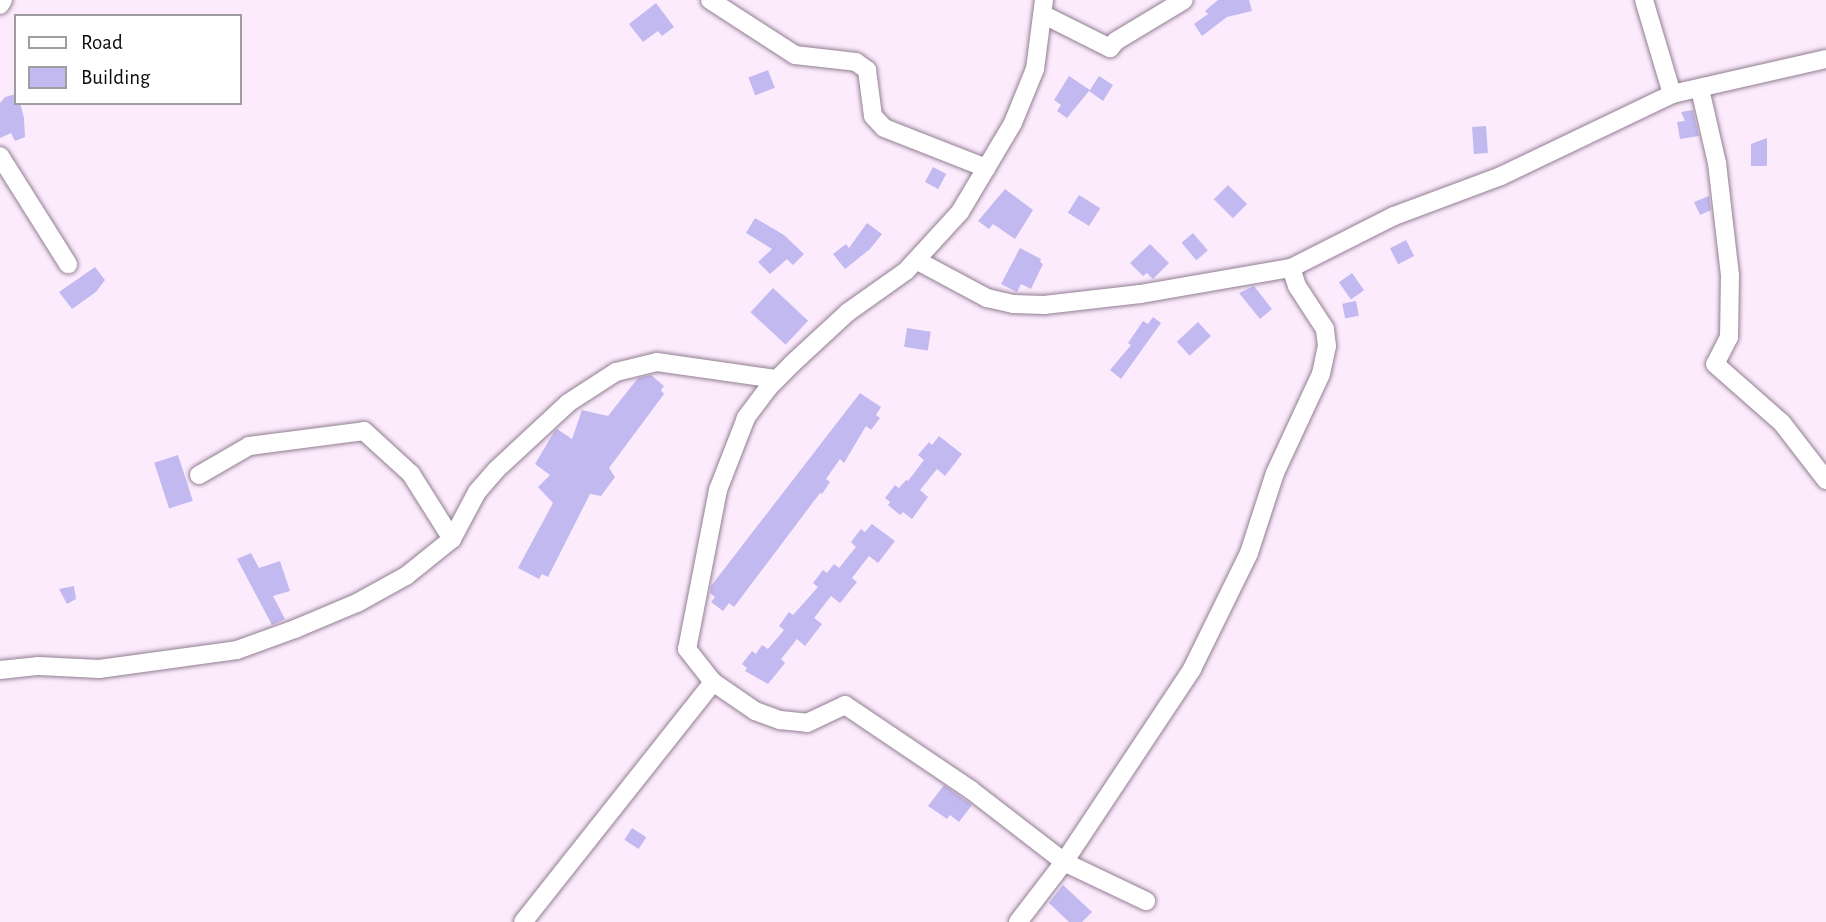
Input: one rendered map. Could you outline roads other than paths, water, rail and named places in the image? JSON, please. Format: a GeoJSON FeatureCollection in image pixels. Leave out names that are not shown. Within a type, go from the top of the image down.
{"type":"FeatureCollection","features":[{"type":"Feature","properties":{"kind":"street"},"geometry":{"type":"LineString","coordinates":[[0,5],[3,0]]}},
{"type":"Feature","properties":{"kind":"street"},"geometry":{"type":"LineString","coordinates":[[710,0],[795,55],[856,62],[867,70],[873,116],[884,128],[986,168]]}},
{"type":"Feature","properties":{"kind":"street"},"geometry":{"type":"LineString","coordinates":[[1146,901],[1064,862],[971,790],[845,705],[807,723],[780,720],[755,711],[713,682],[687,649],[718,489],[746,418],[778,379],[847,313],[916,260],[960,212],[1013,123],[1035,69],[1044,7],[1110,48],[1116,41],[1184,0]]}},
{"type":"Feature","properties":{"kind":"street"},"geometry":{"type":"LineString","coordinates":[[1644,0],[1672,94]]}},
{"type":"Feature","properties":{"kind":"street"},"geometry":{"type":"LineString","coordinates":[[916,260],[987,298],[1013,304],[1044,305],[1140,294],[1291,268],[1394,216],[1501,176],[1672,94],[1826,59]]}},
{"type":"Feature","properties":{"kind":"street"},"geometry":{"type":"LineString","coordinates":[[1700,89],[1717,163],[1730,275],[1729,337],[1715,364],[1782,423],[1826,480]]}},
{"type":"Feature","properties":{"kind":"street"},"geometry":{"type":"LineString","coordinates":[[0,156],[68,264]]}},
{"type":"Feature","properties":{"kind":"street"},"geometry":{"type":"LineString","coordinates":[[1018,922],[1064,862],[1192,669],[1249,553],[1275,473],[1321,374],[1327,346],[1325,329],[1297,286],[1291,268]]}},
{"type":"Feature","properties":{"kind":"street"},"geometry":{"type":"LineString","coordinates":[[0,670],[38,666],[99,669],[237,650],[357,603],[406,576],[452,539],[477,492],[496,470],[568,403],[616,372],[657,362],[778,379]]}},
{"type":"Feature","properties":{"kind":"street"},"geometry":{"type":"LineString","coordinates":[[200,475],[249,446],[364,431],[411,474],[452,539]]}},
{"type":"Feature","properties":{"kind":"street"},"geometry":{"type":"LineString","coordinates":[[523,922],[713,682]]}}]}
